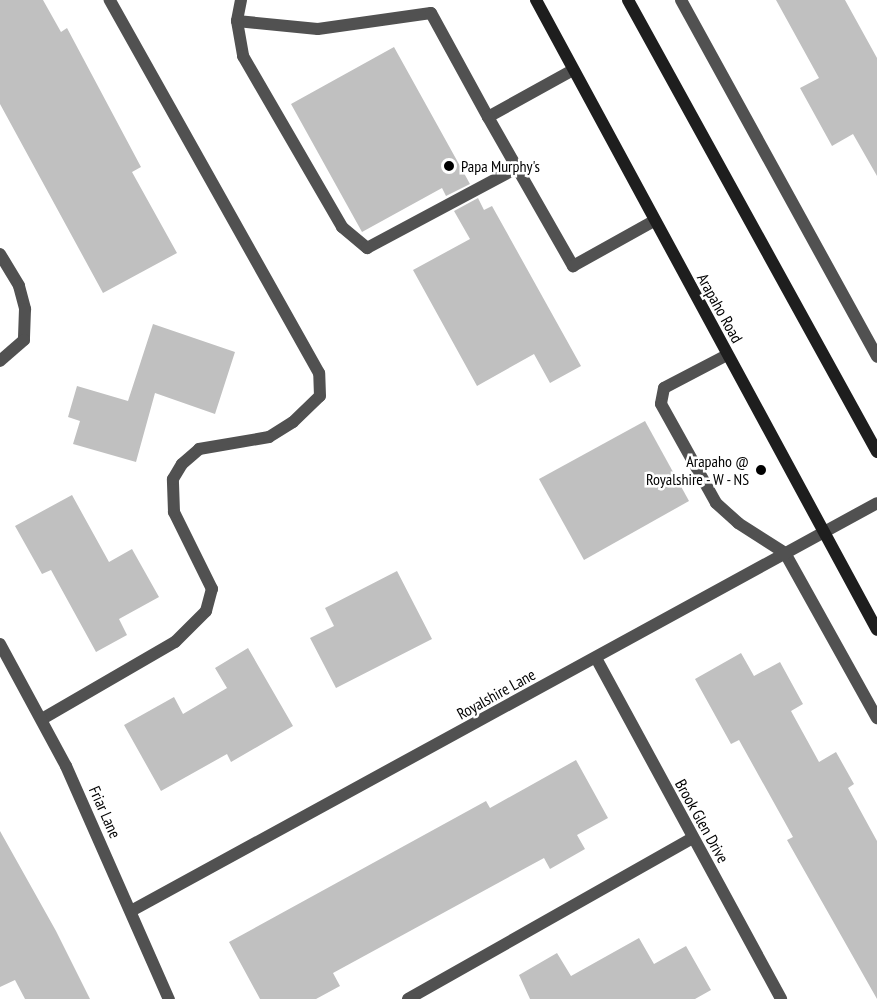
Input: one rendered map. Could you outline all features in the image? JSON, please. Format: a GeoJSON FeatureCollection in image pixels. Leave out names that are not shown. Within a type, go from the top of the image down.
{"type":"FeatureCollection","features":[{"type":"Feature","properties":{"kind":"main road","name":"Arapaho Road"},"geometry":{"type":"LineString","coordinates":[[536,0],[877,630]]}},
{"type":"Feature","properties":{"kind":"main road"},"geometry":{"type":"LineString","coordinates":[[628,0],[877,452]]}},
{"type":"Feature","properties":{"kind":"street"},"geometry":{"type":"LineString","coordinates":[[42,719],[175,642],[206,611],[212,589],[174,512],[173,479],[182,464],[199,449],[269,437],[293,422],[320,396],[319,373],[110,0]]}},
{"type":"Feature","properties":{"kind":"street"},"geometry":{"type":"LineString","coordinates":[[241,0],[237,21],[243,56],[342,227],[367,248],[517,168]]}},
{"type":"Feature","properties":{"kind":"street"},"geometry":{"type":"LineString","coordinates":[[681,0],[877,357]]}},
{"type":"Feature","properties":{"kind":"street"},"geometry":{"type":"LineString","coordinates":[[237,21],[318,29],[431,14],[573,266],[654,221]]}},
{"type":"Feature","properties":{"kind":"street"},"geometry":{"type":"LineString","coordinates":[[488,117],[573,70]]}},
{"type":"Feature","properties":{"kind":"street"},"geometry":{"type":"LineString","coordinates":[[0,254],[19,286],[25,309],[24,340],[2,360]]}},
{"type":"Feature","properties":{"kind":"street"},"geometry":{"type":"LineString","coordinates":[[727,355],[664,388],[661,404],[716,503],[738,523],[786,553],[877,718]]}},
{"type":"Feature","properties":{"kind":"street","name":"Royalshire Lane"},"geometry":{"type":"LineString","coordinates":[[131,911],[877,503]]}},
{"type":"Feature","properties":{"kind":"street","name":"Friar Lane"},"geometry":{"type":"LineString","coordinates":[[0,644],[42,719],[169,999]]}},
{"type":"Feature","properties":{"kind":"street","name":"Brook Glen Drive"},"geometry":{"type":"LineString","coordinates":[[596,658],[781,999]]}},
{"type":"Feature","properties":{"kind":"street"},"geometry":{"type":"LineString","coordinates":[[408,999],[692,838]]}},
{"type":"Feature","properties":{"kind":"building"},"geometry":{"type":"Polygon","coordinates":[[[0,0],[43,0],[61,32],[67,28],[141,167],[132,172],[177,253],[103,293],[0,104],[0,0]]]}},
{"type":"Feature","properties":{"kind":"building"},"geometry":{"type":"Polygon","coordinates":[[[776,0],[845,0],[877,58],[877,176],[853,134],[832,146],[800,88],[819,78],[776,0]]]}},
{"type":"Feature","properties":{"kind":"building"},"geometry":{"type":"Polygon","coordinates":[[[394,47],[470,184],[446,196],[442,188],[362,232],[291,104],[394,47]]]}},
{"type":"Feature","properties":{"kind":"building"},"geometry":{"type":"Polygon","coordinates":[[[478,198],[484,210],[492,206],[581,366],[550,383],[534,354],[477,386],[413,270],[470,239],[454,211],[478,198]]]}},
{"type":"Feature","properties":{"kind":"building"},"geometry":{"type":"Polygon","coordinates":[[[153,324],[235,352],[215,414],[155,393],[136,462],[73,444],[80,421],[68,417],[77,386],[128,401],[153,324]]]}},
{"type":"Feature","properties":{"kind":"building"},"geometry":{"type":"Polygon","coordinates":[[[645,421],[689,501],[584,560],[539,479],[645,421]]]}},
{"type":"Feature","properties":{"kind":"building"},"geometry":{"type":"Polygon","coordinates":[[[72,495],[109,562],[132,549],[159,597],[119,619],[127,635],[96,652],[51,570],[42,574],[15,526],[72,495]]]}},
{"type":"Feature","properties":{"kind":"building"},"geometry":{"type":"Polygon","coordinates":[[[397,571],[432,639],[336,688],[310,638],[334,626],[325,608],[397,571]]]}},
{"type":"Feature","properties":{"kind":"building"},"geometry":{"type":"Polygon","coordinates":[[[248,648],[293,726],[231,762],[227,754],[161,791],[124,725],[174,697],[183,714],[227,688],[215,668],[248,648]]]}},
{"type":"Feature","properties":{"kind":"building"},"geometry":{"type":"Polygon","coordinates":[[[741,653],[754,676],[780,662],[803,704],[791,711],[819,762],[836,752],[854,784],[848,788],[877,841],[877,999],[787,840],[793,837],[739,740],[731,744],[695,679],[741,653]]]}},
{"type":"Feature","properties":{"kind":"building"},"geometry":{"type":"Polygon","coordinates":[[[576,760],[608,818],[577,835],[585,849],[550,869],[544,858],[333,973],[340,986],[316,999],[260,999],[229,942],[486,801],[490,808],[576,760]]]}},
{"type":"Feature","properties":{"kind":"building"},"geometry":{"type":"Polygon","coordinates":[[[0,831],[56,931],[90,999],[25,999],[15,980],[0,987],[0,831]]]}},
{"type":"Feature","properties":{"kind":"building"},"geometry":{"type":"Polygon","coordinates":[[[639,938],[654,964],[686,946],[711,990],[695,999],[530,999],[519,975],[557,953],[571,976],[639,938]]]}},
{"type":"Feature","properties":{"kind":"place","name":"Papa Murphy's"},"geometry":{"type":"Point","coordinates":[449,166]}},
{"type":"Feature","properties":{"kind":"place","name":"Arapaho @ Royalshire - W - NS"},"geometry":{"type":"Point","coordinates":[761,470]}}]}
